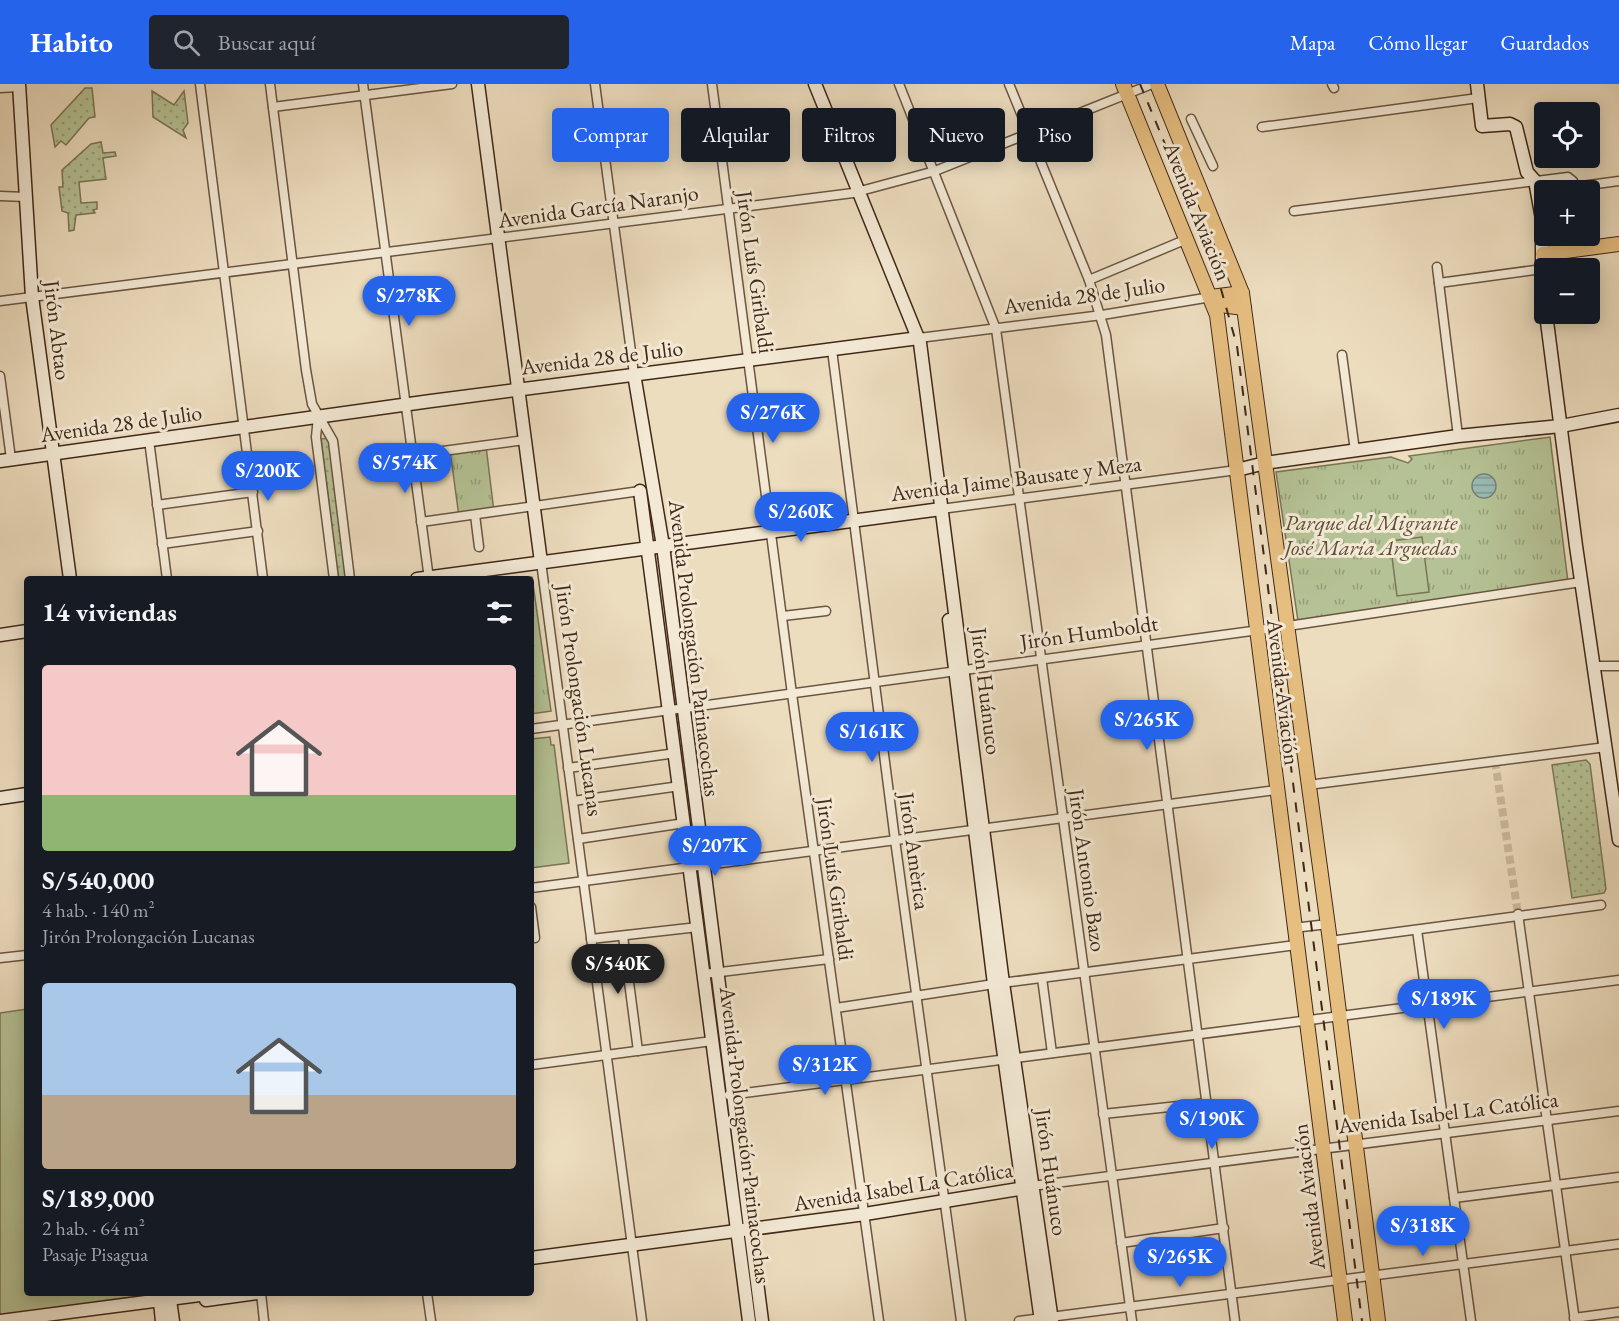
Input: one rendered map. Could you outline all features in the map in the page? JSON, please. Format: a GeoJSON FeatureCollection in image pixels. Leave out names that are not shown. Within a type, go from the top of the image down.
{"type":"FeatureCollection","features":[{"type":"Feature","properties":{"kind":"main road","name":"Avenida Aviación"},"geometry":{"type":"LineString","coordinates":[[1157,84],[1242,293],[1245,308],[1328,924],[1378,1321]]}},
{"type":"Feature","properties":{"kind":"main road","name":"Avenida Aviación"},"geometry":{"type":"LineString","coordinates":[[1125,89],[1217,315],[1255,630],[1345,1321]]}},
{"type":"Feature","properties":{"kind":"main road"},"geometry":{"type":"LineString","coordinates":[[1543,254],[1619,243]]}},
{"type":"Feature","properties":{"kind":"main road","name":"Avenida 28 de Julio"},"geometry":{"type":"LineString","coordinates":[[1210,297],[1242,293]]}},
{"type":"Feature","properties":{"kind":"main road","name":"Avenida 28 de Julio"},"geometry":{"type":"LineString","coordinates":[[1210,297],[1220,305],[1245,308]]}},
{"type":"Feature","properties":{"kind":"street"},"geometry":{"type":"LineString","coordinates":[[200,84],[263,576]]}},
{"type":"Feature","properties":{"kind":"street"},"geometry":{"type":"LineString","coordinates":[[270,84],[312,404],[333,441],[350,576]]}},
{"type":"Feature","properties":{"kind":"street"},"geometry":{"type":"LineString","coordinates":[[363,84],[422,522],[425,576]]}},
{"type":"Feature","properties":{"kind":"street"},"geometry":{"type":"LineString","coordinates":[[273,107],[452,84]]}},
{"type":"Feature","properties":{"kind":"street","name":"Jirón Prolongación Lucanas"},"geometry":{"type":"LineString","coordinates":[[478,84],[642,1321]]}},
{"type":"Feature","properties":{"kind":"street"},"geometry":{"type":"LineString","coordinates":[[595,84],[634,374]]}},
{"type":"Feature","properties":{"kind":"street","name":"Jirón Luís Giribaldi"},"geometry":{"type":"LineString","coordinates":[[712,84],[792,694],[879,1321]]}},
{"type":"Feature","properties":{"kind":"street","name":"Jirón Huánuco"},"geometry":{"type":"LineString","coordinates":[[807,84],[856,193]]}},
{"type":"Feature","properties":{"kind":"street","name":"Jirón Huánuco"},"geometry":{"type":"LineString","coordinates":[[815,84],[856,193],[916,339],[1026,1187],[1046,1319]]}},
{"type":"Feature","properties":{"kind":"street","name":"Jirón Antonio Bazo"},"geometry":{"type":"LineString","coordinates":[[899,84],[996,329],[1132,1321]]}},
{"type":"Feature","properties":{"kind":"street"},"geometry":{"type":"LineString","coordinates":[[1009,84],[1019,108]]}},
{"type":"Feature","properties":{"kind":"street","name":"Avenida García Naranjo"},"geometry":{"type":"LineString","coordinates":[[1086,108],[1125,89],[1152,84]]}},
{"type":"Feature","properties":{"kind":"street"},"geometry":{"type":"LineString","coordinates":[[1477,84],[1482,126],[1510,124],[1516,127],[1527,172],[1534,180]]}},
{"type":"Feature","properties":{"kind":"street"},"geometry":{"type":"LineString","coordinates":[[0,88],[19,86]]}},
{"type":"Feature","properties":{"kind":"street","name":"Jirón Abtao"},"geometry":{"type":"LineString","coordinates":[[19,86],[32,297],[70,576]]}},
{"type":"Feature","properties":{"kind":"street"},"geometry":{"type":"LineString","coordinates":[[1262,127],[1478,98]]}},
{"type":"Feature","properties":{"kind":"street"},"geometry":{"type":"LineString","coordinates":[[1191,119],[1213,166]]}},
{"type":"Feature","properties":{"kind":"street","name":"Avenida García Naranjo"},"geometry":{"type":"LineString","coordinates":[[0,301],[728,207],[856,193],[934,171],[1017,140]]}},
{"type":"Feature","properties":{"kind":"street"},"geometry":{"type":"LineString","coordinates":[[1041,162],[1102,315],[1235,1321]]}},
{"type":"Feature","properties":{"kind":"street"},"geometry":{"type":"LineString","coordinates":[[1543,180],[1568,177],[1573,180]]}},
{"type":"Feature","properties":{"kind":"street"},"geometry":{"type":"LineString","coordinates":[[1294,211],[1534,181]]}},
{"type":"Feature","properties":{"kind":"street"},"geometry":{"type":"LineString","coordinates":[[1600,184],[1619,181]]}},
{"type":"Feature","properties":{"kind":"street"},"geometry":{"type":"LineString","coordinates":[[0,196],[26,197]]}},
{"type":"Feature","properties":{"kind":"street"},"geometry":{"type":"LineString","coordinates":[[1089,280],[1188,239]]}},
{"type":"Feature","properties":{"kind":"street"},"geometry":{"type":"LineString","coordinates":[[1543,246],[1543,258]]}},
{"type":"Feature","properties":{"kind":"street"},"geometry":{"type":"LineString","coordinates":[[1437,267],[1458,436]]}},
{"type":"Feature","properties":{"kind":"street"},"geometry":{"type":"LineString","coordinates":[[1439,283],[1534,270]]}},
{"type":"Feature","properties":{"kind":"street","name":"Avenida 28 de Julio"},"geometry":{"type":"LineString","coordinates":[[6,460],[634,374],[1102,315],[1210,297]]}},
{"type":"Feature","properties":{"kind":"street"},"geometry":{"type":"LineString","coordinates":[[1547,324],[1581,582],[1619,840]]}},
{"type":"Feature","properties":{"kind":"street","name":"Jirón Amèrica"},"geometry":{"type":"LineString","coordinates":[[832,350],[856,520],[895,840],[961,1321]]}},
{"type":"Feature","properties":{"kind":"street"},"geometry":{"type":"LineString","coordinates":[[1342,354],[1355,450]]}},
{"type":"Feature","properties":{"kind":"street","name":"Avenida Prolongación Parinacochas"},"geometry":{"type":"LineString","coordinates":[[634,374],[743,1227],[749,1321]]}},
{"type":"Feature","properties":{"kind":"street"},"geometry":{"type":"LineString","coordinates":[[0,376],[6,460]]}},
{"type":"Feature","properties":{"kind":"street","name":"Avenida Jaime Bausate y Meza"},"geometry":{"type":"LineString","coordinates":[[440,576],[1237,470],[1265,463],[1458,436],[1560,426],[1619,415]]}},
{"type":"Feature","properties":{"kind":"street"},"geometry":{"type":"LineString","coordinates":[[318,417],[316,437],[334,576]]}},
{"type":"Feature","properties":{"kind":"street"},"geometry":{"type":"LineString","coordinates":[[149,440],[167,576]]}},
{"type":"Feature","properties":{"kind":"street"},"geometry":{"type":"LineString","coordinates":[[413,455],[525,440]]}},
{"type":"Feature","properties":{"kind":"street"},"geometry":{"type":"LineString","coordinates":[[422,522],[640,491]]}},
{"type":"Feature","properties":{"kind":"street","name":"Avenida Prolongación Parinacochas"},"geometry":{"type":"LineString","coordinates":[[640,491],[656,547]]}},
{"type":"Feature","properties":{"kind":"street"},"geometry":{"type":"LineString","coordinates":[[157,505],[253,492]]}},
{"type":"Feature","properties":{"kind":"street"},"geometry":{"type":"LineString","coordinates":[[475,514],[479,547]]}},
{"type":"Feature","properties":{"kind":"street"},"geometry":{"type":"LineString","coordinates":[[162,544],[258,531]]}},
{"type":"Feature","properties":{"kind":"street","name":"Jirón Humboldt"},"geometry":{"type":"LineString","coordinates":[[534,729],[1288,626],[1581,582]]}},
{"type":"Feature","properties":{"kind":"street"},"geometry":{"type":"LineString","coordinates":[[783,615],[826,611]]}},
{"type":"Feature","properties":{"kind":"street"},"geometry":{"type":"LineString","coordinates":[[0,634],[24,631]]}},
{"type":"Feature","properties":{"kind":"street"},"geometry":{"type":"LineString","coordinates":[[1595,666],[1619,666]]}},
{"type":"Feature","properties":{"kind":"street","name":"Avenida Prolongación Parinacochas"},"geometry":{"type":"LineString","coordinates":[[676,710],[676,753],[685,823],[696,866],[698,927],[710,974],[712,1041],[726,1096]]}},
{"type":"Feature","properties":{"kind":"street"},"geometry":{"type":"LineString","coordinates":[[1308,785],[1606,747]]}},
{"type":"Feature","properties":{"kind":"street"},"geometry":{"type":"LineString","coordinates":[[568,768],[676,753]]}},
{"type":"Feature","properties":{"kind":"street"},"geometry":{"type":"LineString","coordinates":[[573,801],[680,786]]}},
{"type":"Feature","properties":{"kind":"street"},"geometry":{"type":"LineString","coordinates":[[534,888],[1276,790]]}},
{"type":"Feature","properties":{"kind":"street"},"geometry":{"type":"LineString","coordinates":[[0,798],[24,794]]}},
{"type":"Feature","properties":{"kind":"street"},"geometry":{"type":"LineString","coordinates":[[578,839],[685,823]]}},
{"type":"Feature","properties":{"kind":"street"},"geometry":{"type":"LineString","coordinates":[[1330,941],[1601,904]]}},
{"type":"Feature","properties":{"kind":"street"},"geometry":{"type":"LineString","coordinates":[[1518,914],[1574,1320],[1619,1312]]}},
{"type":"Feature","properties":{"kind":"street"},"geometry":{"type":"LineString","coordinates":[[1293,928],[1328,924]]}},
{"type":"Feature","properties":{"kind":"street"},"geometry":{"type":"LineString","coordinates":[[591,939],[698,927]]}},
{"type":"Feature","properties":{"kind":"street"},"geometry":{"type":"LineString","coordinates":[[534,930],[535,938]]}},
{"type":"Feature","properties":{"kind":"street"},"geometry":{"type":"LineString","coordinates":[[1417,930],[1471,1321]]}},
{"type":"Feature","properties":{"kind":"street"},"geometry":{"type":"LineString","coordinates":[[623,936],[639,1051]]}},
{"type":"Feature","properties":{"kind":"street"},"geometry":{"type":"LineString","coordinates":[[836,1008],[999,983],[1296,945]]}},
{"type":"Feature","properties":{"kind":"street"},"geometry":{"type":"LineString","coordinates":[[0,958],[24,955]]}},
{"type":"Feature","properties":{"kind":"street"},"geometry":{"type":"LineString","coordinates":[[710,974],[829,959]]}},
{"type":"Feature","properties":{"kind":"street"},"geometry":{"type":"LineString","coordinates":[[1042,978],[1052,1053]]}},
{"type":"Feature","properties":{"kind":"street"},"geometry":{"type":"LineString","coordinates":[[726,1096],[1619,980]]}},
{"type":"Feature","properties":{"kind":"street"},"geometry":{"type":"LineString","coordinates":[[534,1065],[712,1041]]}},
{"type":"Feature","properties":{"kind":"street"},"geometry":{"type":"LineString","coordinates":[[1103,1114],[1207,1103]]}},
{"type":"Feature","properties":{"kind":"street","name":"Avenida Isabel La Católica"},"geometry":{"type":"LineString","coordinates":[[534,1258],[1026,1187],[1619,1111]]}},
{"type":"Feature","properties":{"kind":"street"},"geometry":{"type":"LineString","coordinates":[[1454,1198],[1619,1177]]}},
{"type":"Feature","properties":{"kind":"street","name":"Avenida Prolongación Parinacochas"},"geometry":{"type":"LineString","coordinates":[[743,1227],[762,1321]]}},
{"type":"Feature","properties":{"kind":"street"},"geometry":{"type":"LineString","coordinates":[[1121,1243],[1224,1228]]}},
{"type":"Feature","properties":{"kind":"street","name":"Avenida Isabel La Católica"},"geometry":{"type":"LineString","coordinates":[[534,1252],[631,1242]]}},
{"type":"Feature","properties":{"kind":"street"},"geometry":{"type":"LineString","coordinates":[[1019,1321],[1339,1282],[1619,1244]]}},
{"type":"Feature","properties":{"kind":"street"},"geometry":{"type":"LineString","coordinates":[[0,1320],[188,1296]]}},
{"type":"Feature","properties":{"kind":"street"},"geometry":{"type":"LineString","coordinates":[[53,1321],[160,1299],[210,1296]]}},
{"type":"Feature","properties":{"kind":"street"},"geometry":{"type":"LineString","coordinates":[[260,1296],[264,1321]]}},
{"type":"Feature","properties":{"kind":"street"},"geometry":{"type":"LineString","coordinates":[[427,1296],[431,1321]]}},
{"type":"Feature","properties":{"kind":"street"},"geometry":{"type":"LineString","coordinates":[[160,1299],[162,1321]]}},
{"type":"Feature","properties":{"kind":"street"},"geometry":{"type":"LineString","coordinates":[[160,1299],[173,1321]]}},
{"type":"Feature","properties":{"kind":"green space"},"geometry":{"type":"Polygon","coordinates":[[[85,88],[92,88],[95,117],[89,118],[66,145],[61,141],[55,147],[51,125],[85,88]]]}},
{"type":"Feature","properties":{"kind":"green space"},"geometry":{"type":"Polygon","coordinates":[[[152,91],[174,105],[184,91],[188,123],[183,130],[186,138],[153,117],[152,91]]]}},
{"type":"Feature","properties":{"kind":"green space"},"geometry":{"type":"Polygon","coordinates":[[[101,142],[103,153],[115,152],[116,156],[103,158],[106,179],[79,182],[81,203],[97,202],[97,209],[93,210],[95,213],[76,215],[74,230],[69,231],[68,213],[62,211],[59,187],[63,187],[62,170],[91,144],[101,142]]]}},
{"type":"Feature","properties":{"kind":"green space","name":"Parque del Migrante José María Arguedas"},"geometry":{"type":"Polygon","coordinates":[[[1550,437],[1568,582],[1298,621],[1276,472],[1391,457],[1408,463],[1412,459],[1409,456],[1550,437]]]}},
{"type":"Feature","properties":{"kind":"green space"},"geometry":{"type":"Polygon","coordinates":[[[329,438],[346,576],[338,576],[321,439],[329,438]]]}},
{"type":"Feature","properties":{"kind":"green space"},"geometry":{"type":"Polygon","coordinates":[[[486,446],[494,512],[459,517],[450,450],[486,446]]]}},
{"type":"Feature","properties":{"kind":"green space"},"geometry":{"type":"Polygon","coordinates":[[[1422,537],[1429,592],[1397,596],[1390,541],[1422,537]]]}},
{"type":"Feature","properties":{"kind":"green space"},"geometry":{"type":"Polygon","coordinates":[[[534,591],[551,711],[534,714],[534,591]]]}},
{"type":"Feature","properties":{"kind":"green space"},"geometry":{"type":"Polygon","coordinates":[[[550,737],[551,745],[554,745],[569,863],[534,868],[534,739],[550,737]]]}},
{"type":"Feature","properties":{"kind":"green space"},"geometry":{"type":"Polygon","coordinates":[[[1586,760],[1590,764],[1606,889],[1604,893],[1572,898],[1552,765],[1586,760]]]}},
{"type":"Feature","properties":{"kind":"green space"},"geometry":{"type":"Polygon","coordinates":[[[24,1009],[24,1296],[142,1297],[0,1316],[0,1013],[24,1009]]]}},
{"type":"Feature","properties":{"kind":"water"},"geometry":{"type":"Polygon","coordinates":[[[1484,474],[1493,477],[1496,486],[1493,495],[1484,498],[1475,495],[1472,486],[1475,477],[1484,474]]]}},
{"type":"Feature","properties":{"kind":"tunnel"},"geometry":{"type":"LineString","coordinates":[[1495,761],[1518,914]]}},
{"type":"Feature","properties":{"kind":"railway"},"geometry":{"type":"LineString","coordinates":[[1140,84],[1212,257],[1237,346],[1362,1321]]}}]}
